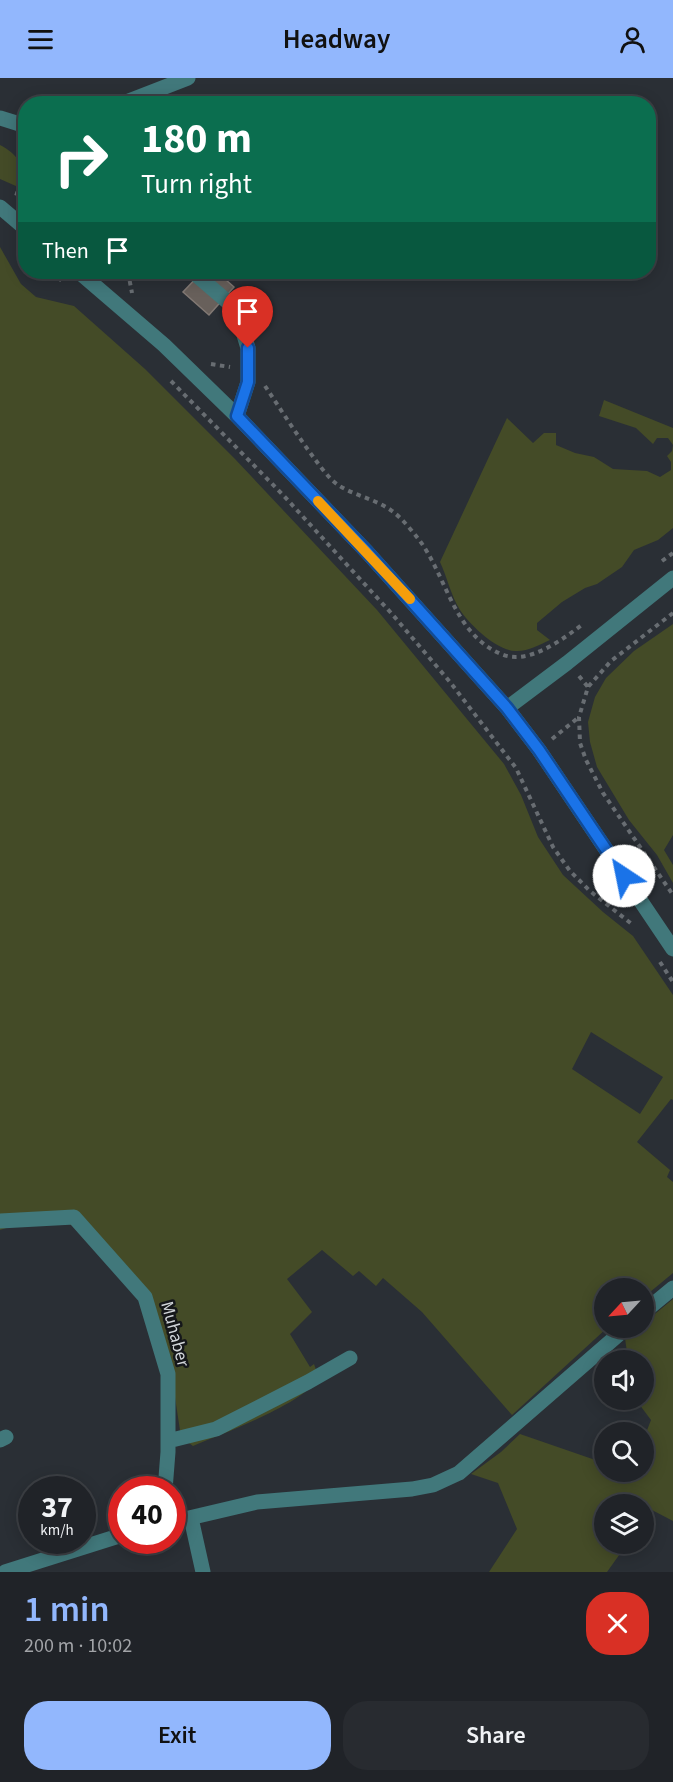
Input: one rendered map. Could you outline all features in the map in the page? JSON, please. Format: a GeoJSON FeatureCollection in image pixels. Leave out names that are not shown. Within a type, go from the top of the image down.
{"type":"FeatureCollection","features":[{"type":"Feature","properties":{"kind":"street"},"geometry":{"type":"LineString","coordinates":[[142,96],[188,78]]}},
{"type":"Feature","properties":{"kind":"street"},"geometry":{"type":"LineString","coordinates":[[0,118],[18,124]]}},
{"type":"Feature","properties":{"kind":"street"},"geometry":{"type":"LineString","coordinates":[[0,207],[18,222]]}},
{"type":"Feature","properties":{"kind":"street"},"geometry":{"type":"LineString","coordinates":[[87,279],[164,345],[237,416],[367,552],[507,708],[539,750],[673,949]]}},
{"type":"Feature","properties":{"kind":"street"},"geometry":{"type":"LineString","coordinates":[[201,279],[236,309],[248,348],[248,382],[237,416]]}},
{"type":"Feature","properties":{"kind":"street"},"geometry":{"type":"LineString","coordinates":[[507,708],[673,578]]}},
{"type":"Feature","properties":{"kind":"street","name":"Muhaber"},"geometry":{"type":"LineString","coordinates":[[0,1221],[74,1217],[145,1297],[168,1374],[166,1476]]}},
{"type":"Feature","properties":{"kind":"street"},"geometry":{"type":"LineString","coordinates":[[654,1304],[673,1288]]}},
{"type":"Feature","properties":{"kind":"street"},"geometry":{"type":"LineString","coordinates":[[186,1519],[257,1502],[412,1489],[441,1481],[459,1473],[614,1338]]}},
{"type":"Feature","properties":{"kind":"street"},"geometry":{"type":"LineString","coordinates":[[168,1441],[216,1429],[350,1358]]}},
{"type":"Feature","properties":{"kind":"street"},"geometry":{"type":"LineString","coordinates":[[191,1518],[203,1572]]}},
{"type":"Feature","properties":{"kind":"street"},"geometry":{"type":"LineString","coordinates":[[5,1572],[108,1539]]}},
{"type":"Feature","properties":{"kind":"path"},"geometry":{"type":"LineString","coordinates":[[60,279],[67,285]]}},
{"type":"Feature","properties":{"kind":"path"},"geometry":{"type":"LineString","coordinates":[[163,373],[300,513],[392,614],[450,682],[516,768],[553,847],[570,871],[590,891],[636,927]]}},
{"type":"Feature","properties":{"kind":"path"},"geometry":{"type":"LineString","coordinates":[[264,384],[294,432],[323,470],[337,484],[392,511],[419,541],[457,613],[486,646],[502,655],[519,657],[536,653],[550,646]]}},
{"type":"Feature","properties":{"kind":"path"},"geometry":{"type":"LineString","coordinates":[[673,613],[611,661],[588,687],[579,717],[580,742],[586,760],[603,793],[673,895]]}},
{"type":"Feature","properties":{"kind":"path"},"geometry":{"type":"LineString","coordinates":[[657,958],[673,982]]}},
{"type":"Feature","properties":{"kind":"green space"},"geometry":{"type":"Polygon","coordinates":[[[0,145],[18,160],[18,187],[0,179],[0,145]]]}},
{"type":"Feature","properties":{"kind":"green space"},"geometry":{"type":"Polygon","coordinates":[[[0,247],[21,284],[36,297],[74,306],[145,369],[235,459],[377,610],[504,764],[521,795],[538,837],[563,875],[633,936],[673,995],[673,1100],[671,1099],[637,1142],[670,1170],[667,1177],[673,1182],[673,1273],[654,1289],[654,1278],[594,1278],[594,1338],[596,1338],[512,1415],[422,1312],[383,1278],[376,1286],[359,1271],[353,1276],[322,1250],[287,1279],[312,1312],[290,1334],[310,1367],[314,1364],[319,1378],[297,1398],[280,1408],[193,1446],[181,1437],[168,1351],[157,1320],[73,1226],[54,1219],[36,1219],[0,1230],[0,247]],[[591,1032],[572,1069],[640,1114],[663,1077],[591,1032]]]}},
{"type":"Feature","properties":{"kind":"green space"},"geometry":{"type":"Polygon","coordinates":[[[604,400],[673,428],[673,445],[668,438],[657,438],[653,444],[636,428],[599,416],[604,400]]]}},
{"type":"Feature","properties":{"kind":"green space"},"geometry":{"type":"Polygon","coordinates":[[[507,418],[533,443],[544,433],[556,433],[556,445],[575,453],[594,457],[613,469],[647,471],[660,477],[671,470],[671,462],[667,456],[672,451],[673,445],[673,528],[658,540],[634,550],[622,567],[597,584],[585,588],[562,602],[537,623],[537,630],[550,640],[533,648],[508,650],[484,636],[464,616],[454,599],[440,562],[507,418]]]}},
{"type":"Feature","properties":{"kind":"green space"},"geometry":{"type":"Polygon","coordinates":[[[673,624],[673,835],[664,850],[673,865],[673,883],[657,855],[629,820],[597,767],[590,742],[588,722],[595,697],[606,678],[634,651],[673,624]]]}},
{"type":"Feature","properties":{"kind":"green space"},"geometry":{"type":"Polygon","coordinates":[[[673,1299],[673,1521],[654,1511],[654,1494],[594,1494],[594,1554],[620,1554],[607,1572],[489,1572],[517,1529],[498,1483],[471,1474],[501,1452],[520,1434],[594,1460],[594,1482],[654,1482],[654,1422],[650,1422],[644,1410],[654,1410],[654,1350],[627,1350],[625,1338],[654,1338],[654,1315],[673,1299]]]}},
{"type":"Feature","properties":{"kind":"building"},"geometry":{"type":"Polygon","coordinates":[[[195,279],[225,279],[234,287],[209,315],[183,292],[195,279]]]}},
{"type":"Feature","properties":{"kind":"slow traffic"},"geometry":{"type":"LineString","coordinates":[[318,501],[410,599]]}},
{"type":"Feature","properties":{"kind":"route"},"geometry":{"type":"LineString","coordinates":[[248,348],[248,382],[237,416],[367,552],[507,708],[539,750],[624,876]]}}]}
